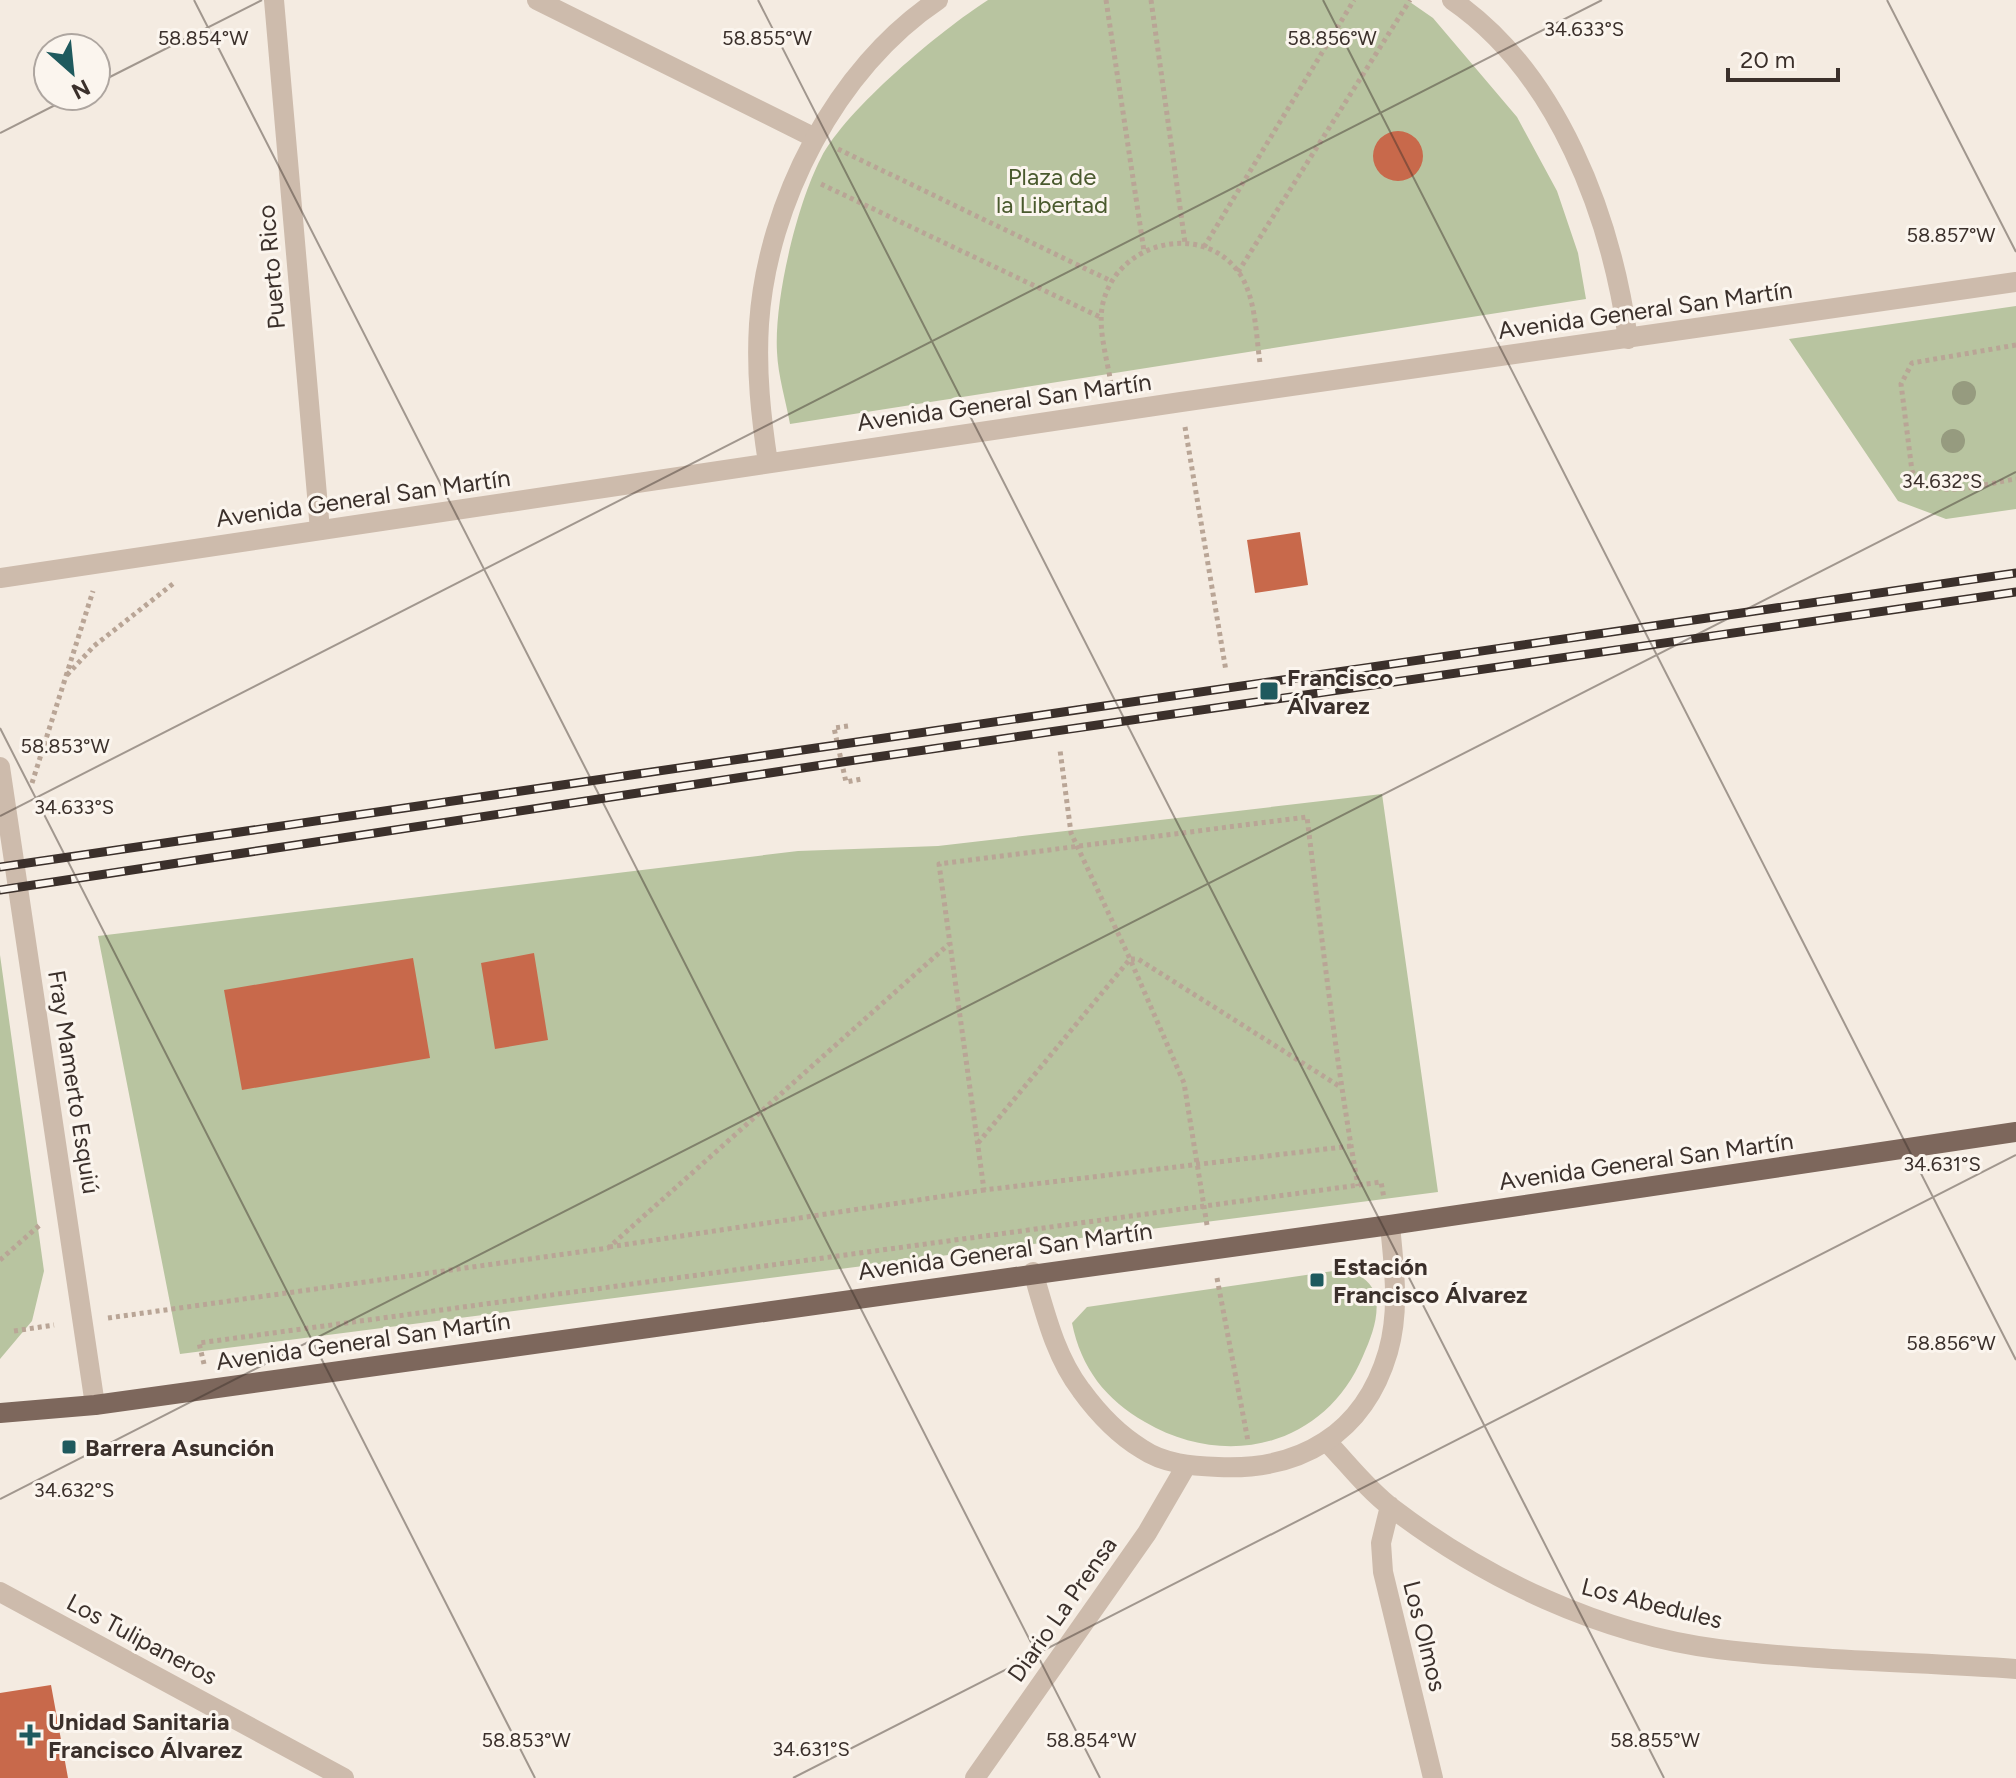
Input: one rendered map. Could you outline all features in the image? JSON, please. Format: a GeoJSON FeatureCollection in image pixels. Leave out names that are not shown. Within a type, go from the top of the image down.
{"type":"FeatureCollection","features":[{"type":"Feature","properties":{"kind":"main road","name":"Avenida General San Martín"},"geometry":{"type":"LineString","coordinates":[[0,1413],[95,1405],[1033,1272],[1390,1225],[2016,1132]]}},
{"type":"Feature","properties":{"kind":"street","name":"Puerto Rico"},"geometry":{"type":"LineString","coordinates":[[274,0],[320,530]]}},
{"type":"Feature","properties":{"kind":"street"},"geometry":{"type":"LineString","coordinates":[[537,0],[813,137]]}},
{"type":"Feature","properties":{"kind":"street"},"geometry":{"type":"LineString","coordinates":[[768,463],[758,391],[759,322],[770,264],[798,173],[813,137],[891,40],[938,0]]}},
{"type":"Feature","properties":{"kind":"street"},"geometry":{"type":"LineString","coordinates":[[1452,0],[1469,11],[1518,63],[1555,118],[1588,186],[1610,247],[1628,339]]}},
{"type":"Feature","properties":{"kind":"street","name":"Avenida General San Martín"},"geometry":{"type":"LineString","coordinates":[[0,578],[1181,402],[2016,282]]}},
{"type":"Feature","properties":{"kind":"street","name":"Fray Mamerto Esquiú"},"geometry":{"type":"LineString","coordinates":[[0,767],[95,1405]]}},
{"type":"Feature","properties":{"kind":"street"},"geometry":{"type":"LineString","coordinates":[[1033,1272],[1052,1336],[1079,1389],[1107,1421],[1143,1450],[1186,1466],[1253,1469],[1295,1458],[1328,1443],[1354,1416],[1372,1390],[1388,1352],[1397,1303],[1390,1225]]}},
{"type":"Feature","properties":{"kind":"street","name":"Los Abedules"},"geometry":{"type":"LineString","coordinates":[[1328,1443],[1390,1506],[1440,1541],[1524,1588],[1622,1628],[1717,1648],[2016,1669]]}},
{"type":"Feature","properties":{"kind":"street","name":"Diario La Prensa"},"geometry":{"type":"LineString","coordinates":[[975,1778],[1147,1533],[1186,1466]]}},
{"type":"Feature","properties":{"kind":"street","name":"Los Olmos"},"geometry":{"type":"LineString","coordinates":[[1390,1506],[1381,1543],[1383,1572],[1433,1778]]}},
{"type":"Feature","properties":{"kind":"street","name":"Los Tulipaneros"},"geometry":{"type":"LineString","coordinates":[[0,1592],[344,1778]]}},
{"type":"Feature","properties":{"kind":"path"},"geometry":{"type":"LineString","coordinates":[[1106,0],[1144,251]]}},
{"type":"Feature","properties":{"kind":"path"},"geometry":{"type":"LineString","coordinates":[[1151,0],[1185,243]]}},
{"type":"Feature","properties":{"kind":"path"},"geometry":{"type":"LineString","coordinates":[[1204,247],[1354,0]]}},
{"type":"Feature","properties":{"kind":"path"},"geometry":{"type":"LineString","coordinates":[[1238,272],[1410,0]]}},
{"type":"Feature","properties":{"kind":"path"},"geometry":{"type":"LineString","coordinates":[[813,137],[1111,281]]}},
{"type":"Feature","properties":{"kind":"path"},"geometry":{"type":"LineString","coordinates":[[798,173],[1102,318]]}},
{"type":"Feature","properties":{"kind":"path"},"geometry":{"type":"LineString","coordinates":[[1116,413],[1102,318],[1103,301],[1111,281],[1131,258],[1153,246],[1185,243],[1204,247],[1226,259],[1238,272],[1252,302],[1263,392]]}},
{"type":"Feature","properties":{"kind":"path"},"geometry":{"type":"LineString","coordinates":[[2016,345],[1912,363],[1901,384],[1912,471],[1918,482],[1929,489],[1942,490],[2016,479]]}},
{"type":"Feature","properties":{"kind":"path"},"geometry":{"type":"LineString","coordinates":[[1181,402],[1226,671]]}},
{"type":"Feature","properties":{"kind":"path"},"geometry":{"type":"LineString","coordinates":[[30,788],[102,563]]}},
{"type":"Feature","properties":{"kind":"path"},"geometry":{"type":"LineString","coordinates":[[66,676],[129,616],[186,575]]}},
{"type":"Feature","properties":{"kind":"path"},"geometry":{"type":"LineString","coordinates":[[848,726],[834,728],[846,782],[862,779]]}},
{"type":"Feature","properties":{"kind":"path"},"geometry":{"type":"LineString","coordinates":[[1060,750],[1071,833],[1184,1083],[1211,1249],[1253,1469]]}},
{"type":"Feature","properties":{"kind":"path"},"geometry":{"type":"LineString","coordinates":[[984,1190],[939,864],[1307,817],[1340,1087],[1358,1186]]}},
{"type":"Feature","properties":{"kind":"path"},"geometry":{"type":"LineString","coordinates":[[608,1248],[950,943]]}},
{"type":"Feature","properties":{"kind":"path"},"geometry":{"type":"LineString","coordinates":[[1130,959],[1138,959],[1340,1087]]}},
{"type":"Feature","properties":{"kind":"path"},"geometry":{"type":"LineString","coordinates":[[978,1144],[1130,959]]}},
{"type":"Feature","properties":{"kind":"path"},"geometry":{"type":"LineString","coordinates":[[14,1331],[608,1248],[984,1190],[1351,1146]]}},
{"type":"Feature","properties":{"kind":"path"},"geometry":{"type":"LineString","coordinates":[[210,1389],[199,1343],[1381,1182]]}},
{"type":"Feature","properties":{"kind":"path"},"geometry":{"type":"LineString","coordinates":[[0,1260],[67,1202]]}},
{"type":"Feature","properties":{"kind":"green space","name":"Plaza de la Libertad"},"geometry":{"type":"Polygon","coordinates":[[[988,0],[1407,0],[1433,18],[1517,117],[1557,191],[1578,253],[1586,299],[790,424],[778,361],[779,306],[789,253],[812,177],[833,138],[872,94],[921,50],[988,0]]]}},
{"type":"Feature","properties":{"kind":"green space"},"geometry":{"type":"Polygon","coordinates":[[[2016,306],[2016,509],[1946,519],[1898,501],[1789,339],[2016,306]]]}},
{"type":"Feature","properties":{"kind":"green space"},"geometry":{"type":"Polygon","coordinates":[[[1382,794],[1438,1192],[180,1354],[98,936],[798,851],[938,846],[1382,794]]]}},
{"type":"Feature","properties":{"kind":"green space"},"geometry":{"type":"Polygon","coordinates":[[[0,955],[44,1271],[32,1321],[0,1359],[0,955]]]}},
{"type":"Feature","properties":{"kind":"green space"},"geometry":{"type":"Polygon","coordinates":[[[1347,1269],[1369,1283],[1376,1298],[1375,1320],[1363,1356],[1346,1387],[1324,1411],[1299,1429],[1270,1441],[1240,1446],[1208,1445],[1176,1437],[1145,1422],[1118,1404],[1097,1381],[1082,1354],[1072,1323],[1087,1307],[1347,1269]]]}},
{"type":"Feature","properties":{"kind":"building"},"geometry":{"type":"Polygon","coordinates":[[[1398,131],[1415,139],[1423,156],[1415,173],[1398,181],[1381,173],[1373,156],[1381,139],[1398,131]]]}},
{"type":"Feature","properties":{"kind":"building"},"geometry":{"type":"Polygon","coordinates":[[[1300,532],[1308,585],[1255,593],[1247,540],[1300,532]]]}},
{"type":"Feature","properties":{"kind":"building"},"geometry":{"type":"Polygon","coordinates":[[[534,953],[548,1040],[495,1049],[481,963],[534,953]]]}},
{"type":"Feature","properties":{"kind":"building"},"geometry":{"type":"Polygon","coordinates":[[[413,958],[430,1058],[242,1090],[224,990],[413,958]]]}},
{"type":"Feature","properties":{"kind":"building","name":"Unidad Sanitaria Francisco Álvarez"},"geometry":{"type":"Polygon","coordinates":[[[51,1685],[68,1778],[0,1778],[0,1693],[51,1685]]]}},
{"type":"Feature","properties":{"kind":"railway"},"geometry":{"type":"LineString","coordinates":[[0,867],[2016,573]]}},
{"type":"Feature","properties":{"kind":"railway"},"geometry":{"type":"LineString","coordinates":[[0,890],[842,762],[2016,592]]}},
{"type":"Feature","properties":{"kind":"place","name":"Francisco Álvarez"},"geometry":{"type":"Point","coordinates":[1269,691]}},
{"type":"Feature","properties":{"kind":"place","name":"Estación Francisco Álvarez"},"geometry":{"type":"Point","coordinates":[1317,1280]}},
{"type":"Feature","properties":{"kind":"place","name":"Barrera Asunción"},"geometry":{"type":"Point","coordinates":[69,1447]}},
{"type":"Feature","properties":{"kind":"place","name":"Unidad Sanitaria Francisco Álvarez"},"geometry":{"type":"Point","coordinates":[30,1735]}}]}
